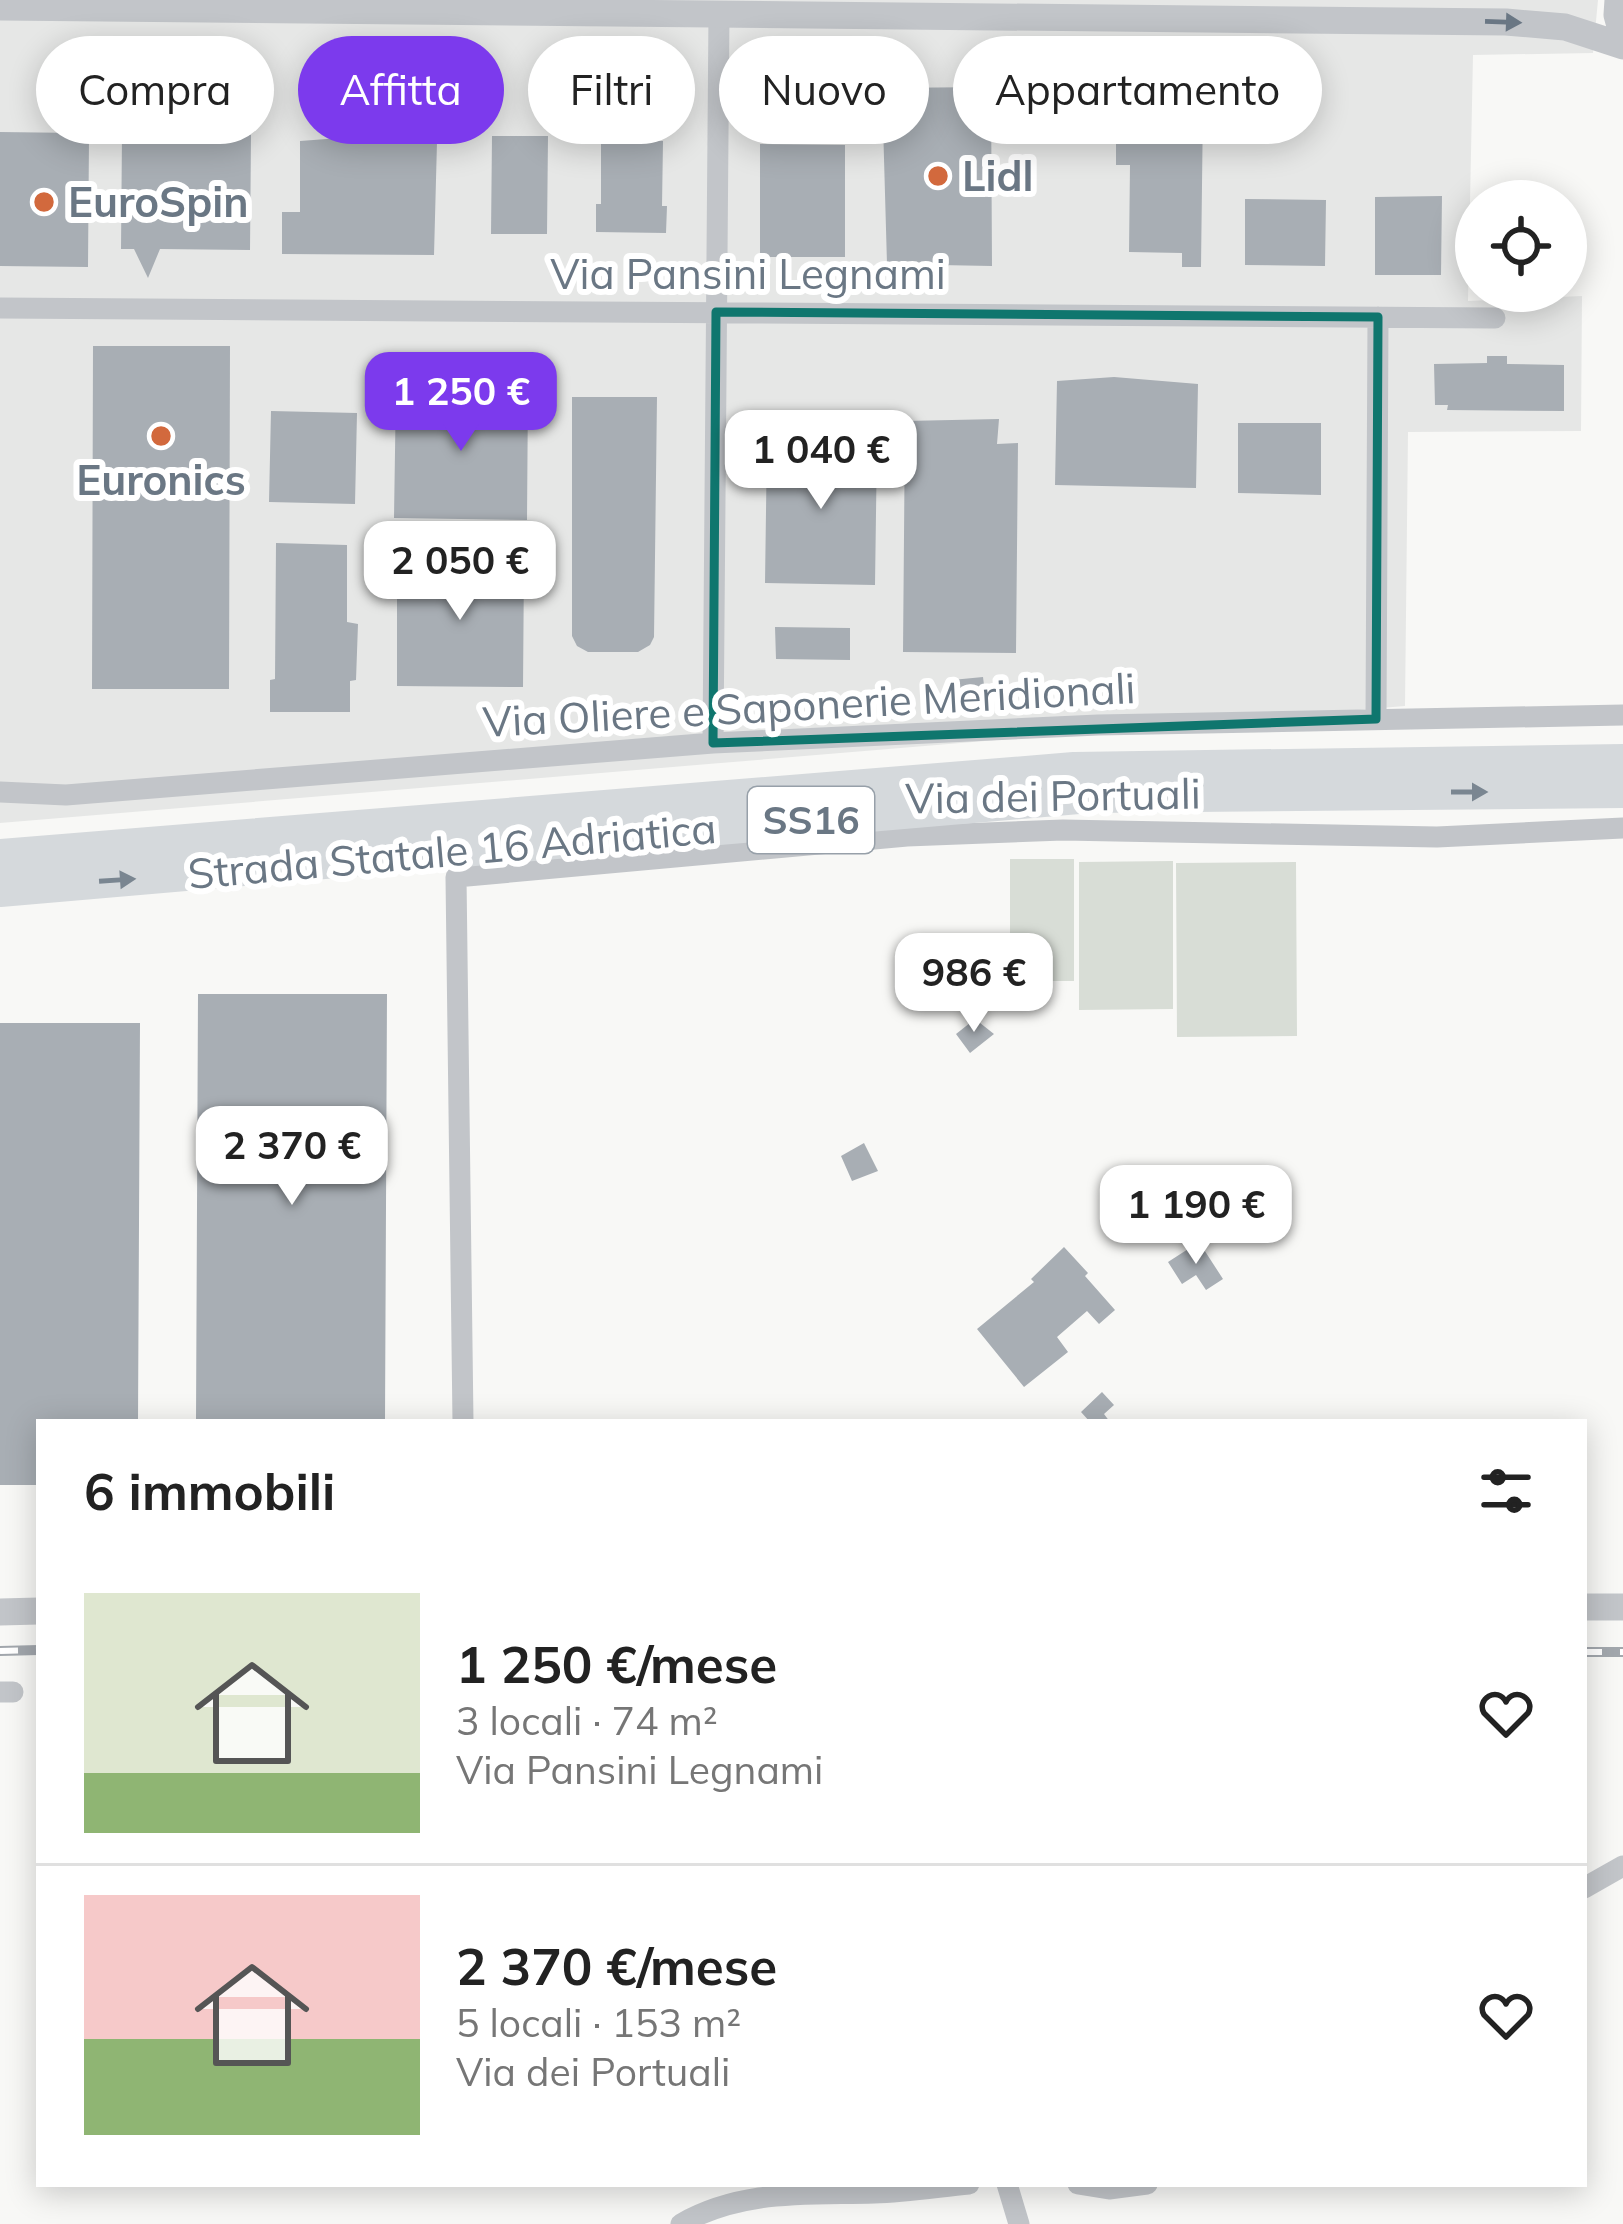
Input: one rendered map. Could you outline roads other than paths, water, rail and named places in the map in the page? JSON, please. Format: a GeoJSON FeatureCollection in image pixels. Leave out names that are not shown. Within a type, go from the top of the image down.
{"type":"FeatureCollection","features":[{"type":"Feature","properties":{"kind":"highway","name":"Strada Statale 16 Adriatica"},"geometry":{"type":"LineString","coordinates":[[0,857],[1074,770],[1623,762]]}},
{"type":"Feature","properties":{"kind":"highway","name":"Strada Statale 16 Adriatica"},"geometry":{"type":"LineString","coordinates":[[0,889],[1090,795],[1623,790]]}},
{"type":"Feature","properties":{"kind":"highway"},"geometry":{"type":"LineString","coordinates":[[0,843],[86,850]]}},
{"type":"Feature","properties":{"kind":"street"},"geometry":{"type":"LineString","coordinates":[[0,7],[1506,22],[1564,27],[1623,42],[1618,0]]}},
{"type":"Feature","properties":{"kind":"street"},"geometry":{"type":"LineString","coordinates":[[712,743],[719,12]]}},
{"type":"Feature","properties":{"kind":"street","name":"Via Pansini Legnami"},"geometry":{"type":"LineString","coordinates":[[0,308],[1495,318]]}},
{"type":"Feature","properties":{"kind":"street"},"geometry":{"type":"LineString","coordinates":[[1376,719],[1378,317]]}},
{"type":"Feature","properties":{"kind":"street","name":"Via Oliere e Saponerie Meridionali"},"geometry":{"type":"LineString","coordinates":[[0,792],[53,796],[712,743],[1098,725],[1623,715]]}},
{"type":"Feature","properties":{"kind":"street","name":"Via dei Portuali"},"geometry":{"type":"LineString","coordinates":[[464,1419],[455,877],[907,836],[1064,830],[1437,837],[1623,828]]}},
{"type":"Feature","properties":{"kind":"street"},"geometry":{"type":"LineString","coordinates":[[1587,1607],[1623,1606]]}},
{"type":"Feature","properties":{"kind":"street"},"geometry":{"type":"LineString","coordinates":[[0,1612],[36,1612]]}},
{"type":"Feature","properties":{"kind":"street"},"geometry":{"type":"LineString","coordinates":[[1587,1886],[1623,1866]]}},
{"type":"Feature","properties":{"kind":"street"},"geometry":{"type":"LineString","coordinates":[[681,2224],[706,2210],[759,2196],[939,2187]]}},
{"type":"Feature","properties":{"kind":"street"},"geometry":{"type":"LineString","coordinates":[[1007,2187],[1019,2224]]}},
{"type":"Feature","properties":{"kind":"railway"},"geometry":{"type":"LineString","coordinates":[[0,1651],[36,1650]]}},
{"type":"Feature","properties":{"kind":"railway"},"geometry":{"type":"LineString","coordinates":[[1587,1652],[1623,1652]]}},
{"type":"Feature","properties":{"kind":"place","name":"Lidl"},"geometry":{"type":"Point","coordinates":[938,176]}},
{"type":"Feature","properties":{"kind":"place","name":"EuroSpin"},"geometry":{"type":"Point","coordinates":[44,202]}},
{"type":"Feature","properties":{"kind":"place","name":"Euronics"},"geometry":{"type":"Point","coordinates":[161,436]}}]}
